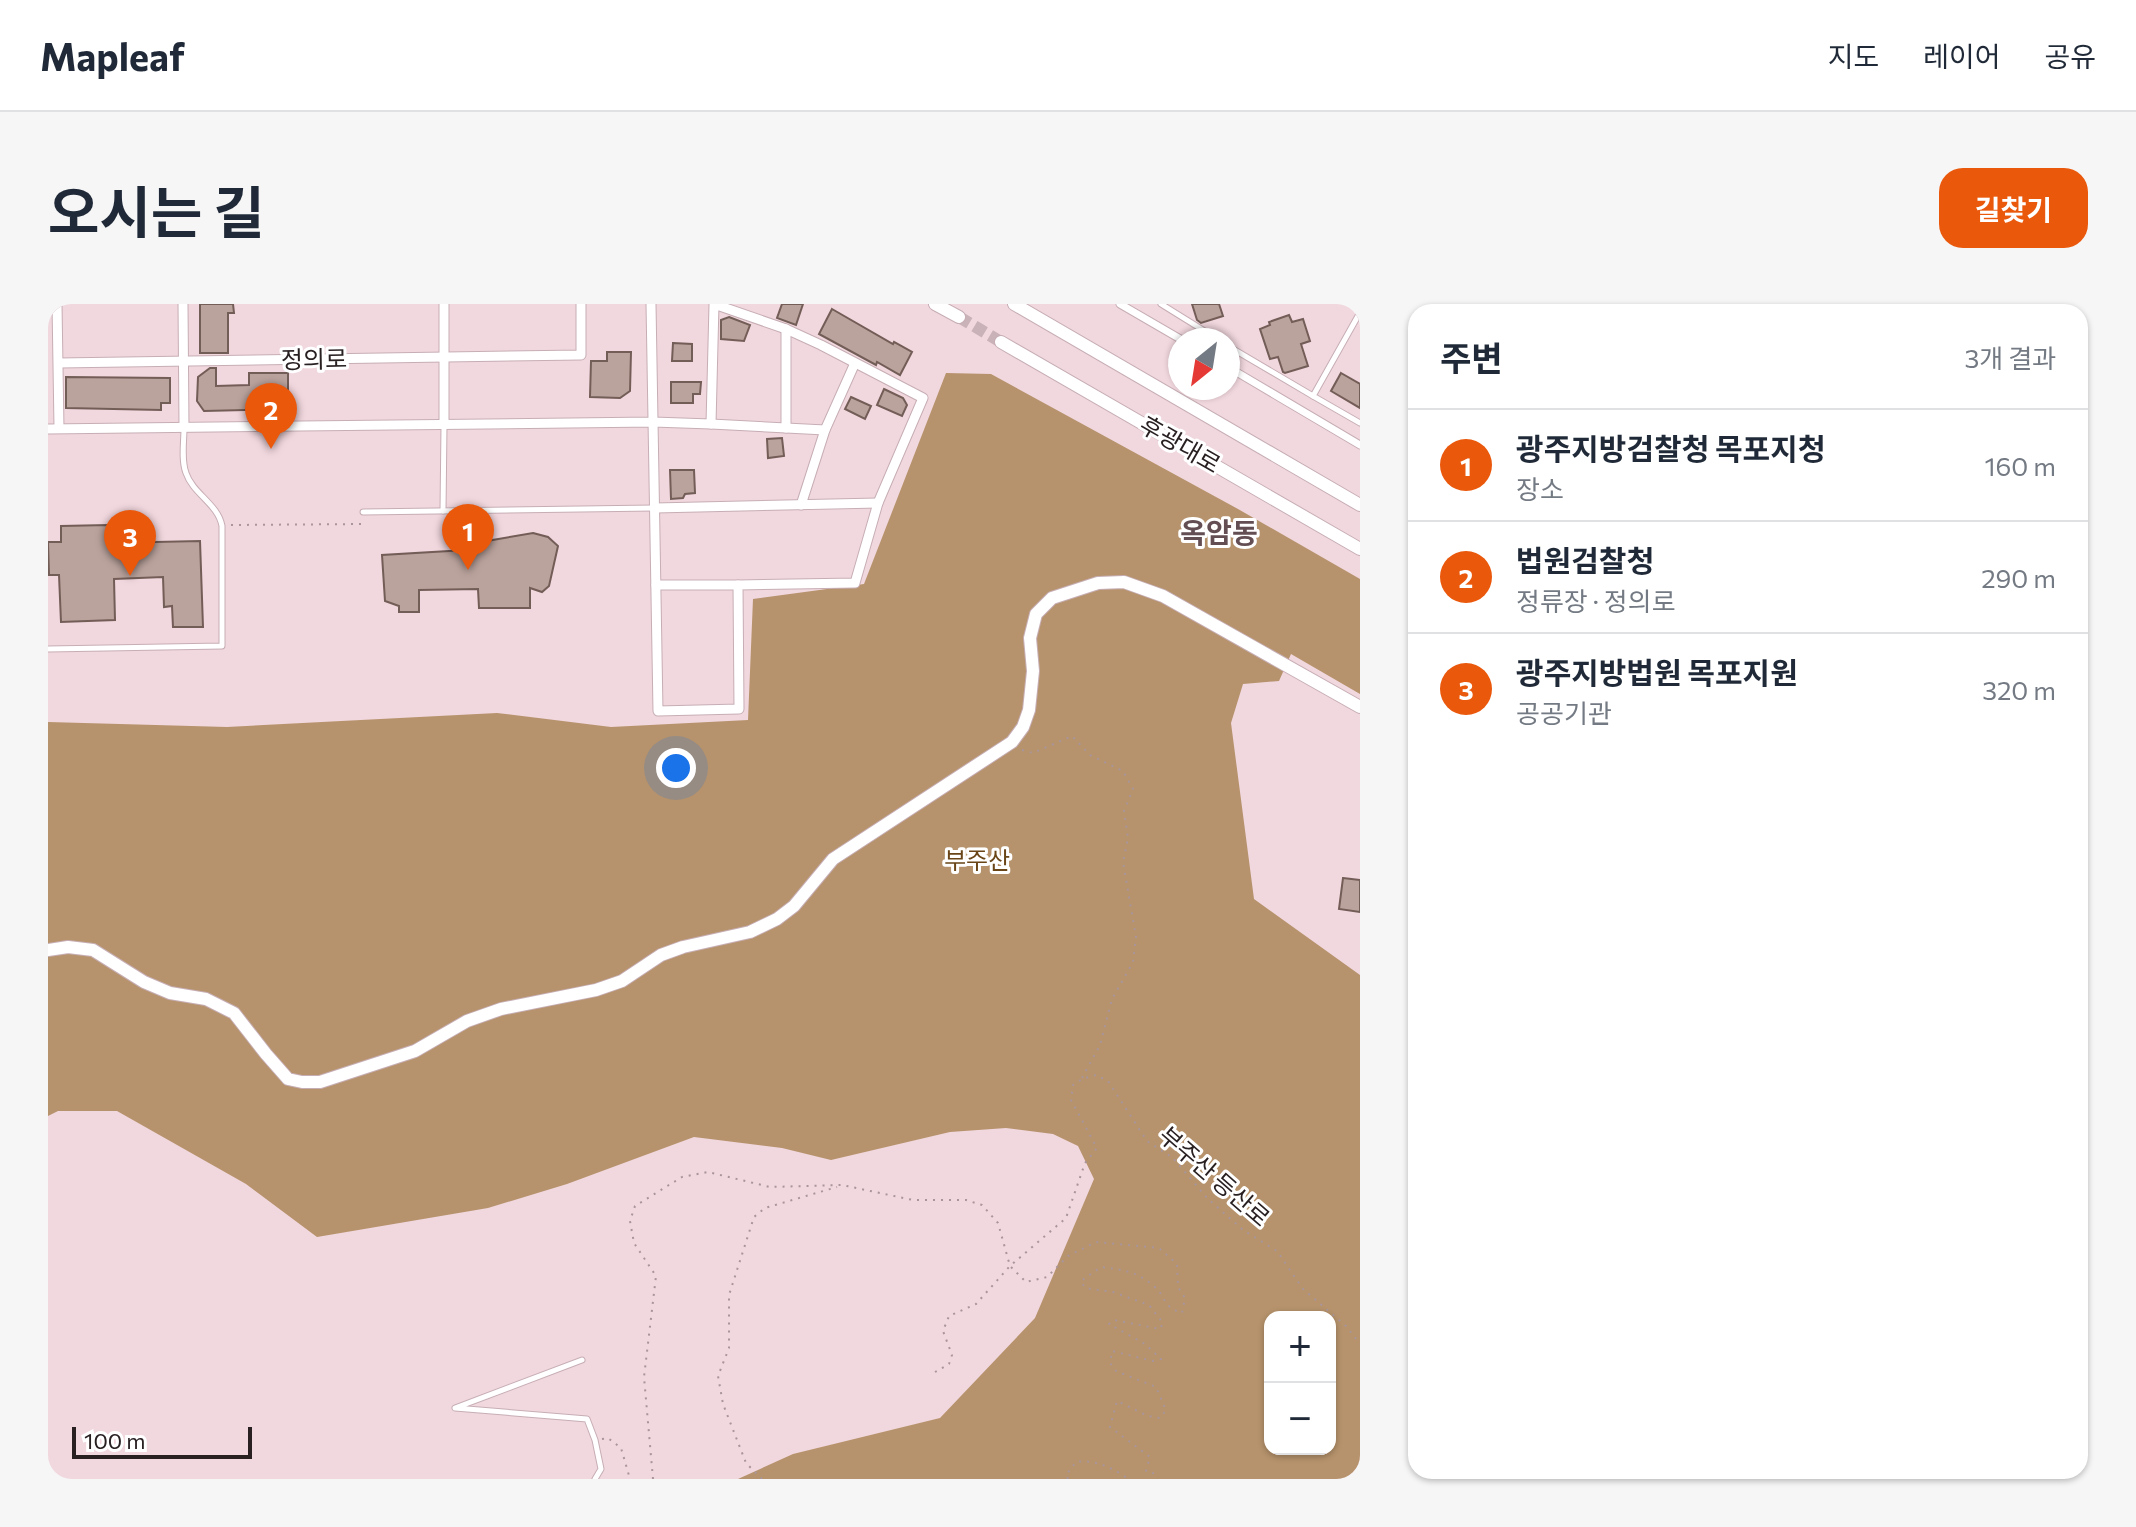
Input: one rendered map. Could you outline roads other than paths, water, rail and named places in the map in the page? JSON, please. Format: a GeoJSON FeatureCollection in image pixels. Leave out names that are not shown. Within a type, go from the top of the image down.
{"type":"FeatureCollection","features":[{"type":"Feature","properties":{"kind":"street"},"geometry":{"type":"LineString","coordinates":[[57,304],[59,428]]}},
{"type":"Feature","properties":{"kind":"street"},"geometry":{"type":"LineString","coordinates":[[183,304],[184,427]]}},
{"type":"Feature","properties":{"kind":"street"},"geometry":{"type":"LineString","coordinates":[[444,304],[444,425]]}},
{"type":"Feature","properties":{"kind":"street","name":"정의로"},"geometry":{"type":"LineString","coordinates":[[59,363],[581,355],[581,304]]}},
{"type":"Feature","properties":{"kind":"street"},"geometry":{"type":"LineString","coordinates":[[651,304],[658,711],[739,709],[738,585]]}},
{"type":"Feature","properties":{"kind":"street"},"geometry":{"type":"LineString","coordinates":[[656,585],[855,583],[878,503],[923,398],[786,329],[714,304],[711,424]]}},
{"type":"Feature","properties":{"kind":"street"},"geometry":{"type":"LineString","coordinates":[[935,304],[959,317]]}},
{"type":"Feature","properties":{"kind":"street","name":"후광대로"},"geometry":{"type":"LineString","coordinates":[[1014,304],[1360,505]]}},
{"type":"Feature","properties":{"kind":"street"},"geometry":{"type":"LineString","coordinates":[[1120,304],[1168,332]]}},
{"type":"Feature","properties":{"kind":"street"},"geometry":{"type":"LineString","coordinates":[[786,329],[786,428]]}},
{"type":"Feature","properties":{"kind":"street","name":"후광대로"},"geometry":{"type":"LineString","coordinates":[[1001,342],[1360,549]]}},
{"type":"Feature","properties":{"kind":"street"},"geometry":{"type":"LineString","coordinates":[[801,505],[825,430],[855,363]]}},
{"type":"Feature","properties":{"kind":"street"},"geometry":{"type":"LineString","coordinates":[[1240,374],[1360,445]]}},
{"type":"Feature","properties":{"kind":"street"},"geometry":{"type":"LineString","coordinates":[[48,429],[653,422],[825,430]]}},
{"type":"Feature","properties":{"kind":"street"},"geometry":{"type":"LineString","coordinates":[[655,508],[878,503]]}},
{"type":"Feature","properties":{"kind":"street"},"geometry":{"type":"LineString","coordinates":[[48,950],[68,947],[93,950],[144,982],[170,993],[206,999],[234,1013],[288,1079],[320,1082],[415,1051],[467,1021],[501,1009],[596,990],[622,981],[661,955],[750,932],[777,919],[794,906],[833,859],[1012,742],[1023,727],[1029,710],[1033,671],[1030,638],[1036,614],[1052,598],[1098,583],[1124,582],[1163,596],[1360,707]]}},
{"type":"Feature","properties":{"kind":"lane"},"geometry":{"type":"LineString","coordinates":[[1161,304],[1200,328]]}},
{"type":"Feature","properties":{"kind":"lane"},"geometry":{"type":"LineString","coordinates":[[1313,396],[1360,309]]}},
{"type":"Feature","properties":{"kind":"lane"},"geometry":{"type":"LineString","coordinates":[[1240,353],[1360,423]]}},
{"type":"Feature","properties":{"kind":"lane"},"geometry":{"type":"LineString","coordinates":[[443,511],[444,425]]}},
{"type":"Feature","properties":{"kind":"lane"},"geometry":{"type":"LineString","coordinates":[[48,649],[222,646],[222,526],[216,513],[186,476],[184,427]]}},
{"type":"Feature","properties":{"kind":"lane"},"geometry":{"type":"LineString","coordinates":[[363,512],[655,508]]}},
{"type":"Feature","properties":{"kind":"lane"},"geometry":{"type":"LineString","coordinates":[[582,1360],[455,1408],[587,1419],[601,1469],[595,1479]]}},
{"type":"Feature","properties":{"kind":"tunnel"},"geometry":{"type":"LineString","coordinates":[[959,317],[1001,342]]}},
{"type":"Feature","properties":{"kind":"place","name":"법원검찰청"},"geometry":{"type":"Point","coordinates":[271,449]}},
{"type":"Feature","properties":{"kind":"place","name":"광주지방검찰청 목포지청"},"geometry":{"type":"Point","coordinates":[468,570]}},
{"type":"Feature","properties":{"kind":"place","name":"광주지방법원 목포지원"},"geometry":{"type":"Point","coordinates":[130,576]}},
{"type":"Feature","properties":{"kind":"district","name":"옥암동"},"geometry":{"type":"Point","coordinates":[1219,533]}},
{"type":"Feature","properties":{"kind":"park label","name":"부주산"},"geometry":{"type":"Point","coordinates":[977,861]}}]}
